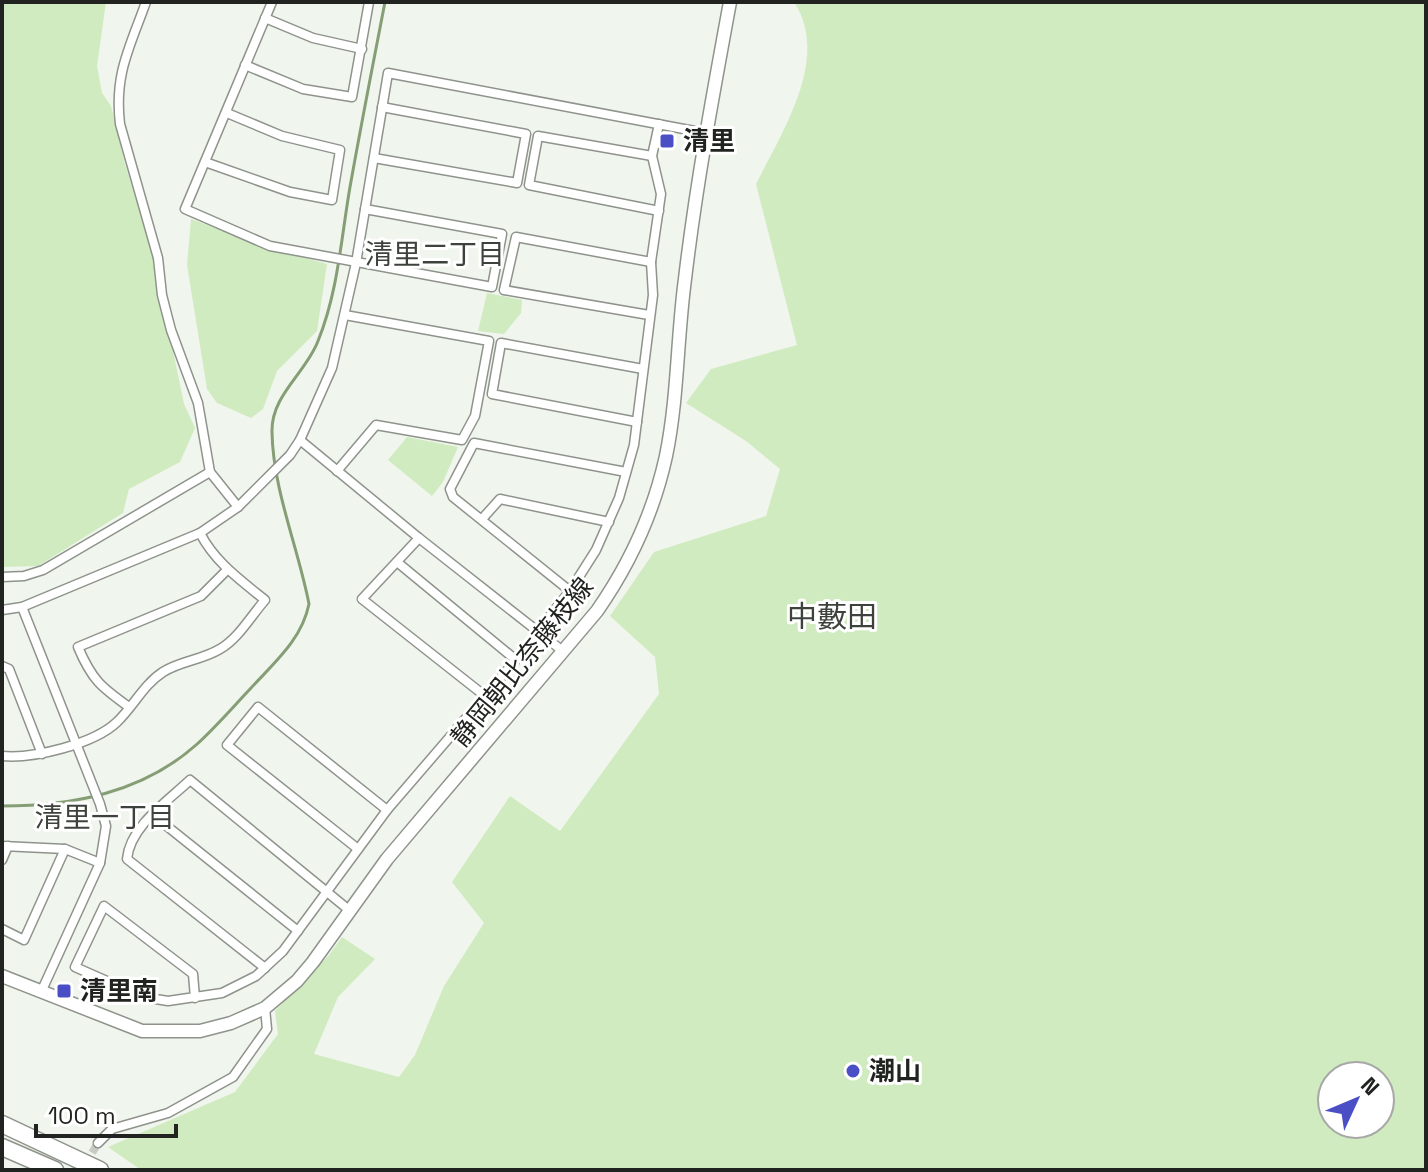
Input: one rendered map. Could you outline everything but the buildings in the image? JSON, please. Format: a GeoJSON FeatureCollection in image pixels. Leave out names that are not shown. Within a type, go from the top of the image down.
{"type":"FeatureCollection","features":[{"type":"Feature","properties":{"kind":"highway"},"geometry":{"type":"LineString","coordinates":[[2,1124],[100,1170]]}},
{"type":"Feature","properties":{"kind":"highway"},"geometry":{"type":"LineString","coordinates":[[2,1147],[55,1170]]}},
{"type":"Feature","properties":{"kind":"main road","name":"静岡朝比奈藤枝線"},"geometry":{"type":"LineString","coordinates":[[2,968],[110,1021],[142,1031],[200,1031],[231,1023],[265,1008],[297,981],[407,836],[565,652],[610,592],[648,515],[660,479],[671,420],[684,281],[705,133],[730,2]]}},
{"type":"Feature","properties":{"kind":"main road","name":"静岡朝比奈藤枝線"},"geometry":{"type":"LineString","coordinates":[[2,976],[25,987],[42,990]]}},
{"type":"Feature","properties":{"kind":"street"},"geometry":{"type":"LineString","coordinates":[[146,2],[120,71],[120,124],[158,258],[162,295],[171,330],[198,403],[210,472],[238,507]]}},
{"type":"Feature","properties":{"kind":"street"},"geometry":{"type":"LineString","coordinates":[[272,2],[185,209],[270,246],[492,287],[502,234],[365,209]]}},
{"type":"Feature","properties":{"kind":"street"},"geometry":{"type":"LineString","coordinates":[[245,65],[303,89],[352,97],[369,2]]}},
{"type":"Feature","properties":{"kind":"street"},"geometry":{"type":"LineString","coordinates":[[265,18],[313,38],[362,49]]}},
{"type":"Feature","properties":{"kind":"street"},"geometry":{"type":"LineString","coordinates":[[2,610],[22,607],[200,533],[238,507],[290,455],[300,440],[332,368],[356,263],[388,73],[705,133]]}},
{"type":"Feature","properties":{"kind":"street"},"geometry":{"type":"LineString","coordinates":[[374,158],[517,183],[526,134],[382,107]]}},
{"type":"Feature","properties":{"kind":"street"},"geometry":{"type":"LineString","coordinates":[[205,162],[290,192],[332,200],[340,150],[282,136],[227,113]]}},
{"type":"Feature","properties":{"kind":"street"},"geometry":{"type":"LineString","coordinates":[[538,631],[570,591],[596,550],[626,472],[637,422],[653,295],[651,262],[661,194],[652,156],[659,124]]}},
{"type":"Feature","properties":{"kind":"street"},"geometry":{"type":"LineString","coordinates":[[652,156],[538,136],[529,185],[659,211]]}},
{"type":"Feature","properties":{"kind":"street"},"geometry":{"type":"LineString","coordinates":[[649,315],[504,290],[516,237],[651,262]]}},
{"type":"Feature","properties":{"kind":"street"},"geometry":{"type":"LineString","coordinates":[[337,471],[376,425],[462,440],[475,416],[489,341],[345,315]]}},
{"type":"Feature","properties":{"kind":"street"},"geometry":{"type":"LineString","coordinates":[[637,422],[492,394],[501,343],[643,369]]}},
{"type":"Feature","properties":{"kind":"street"},"geometry":{"type":"LineString","coordinates":[[300,440],[565,652]]}},
{"type":"Feature","properties":{"kind":"street"},"geometry":{"type":"LineString","coordinates":[[570,591],[453,497],[450,489],[474,443],[626,472]]}},
{"type":"Feature","properties":{"kind":"street"},"geometry":{"type":"LineString","coordinates":[[2,577],[24,576],[43,570],[210,472]]}},
{"type":"Feature","properties":{"kind":"street"},"geometry":{"type":"LineString","coordinates":[[482,519],[500,499],[609,522]]}},
{"type":"Feature","properties":{"kind":"street"},"geometry":{"type":"LineString","coordinates":[[2,756],[21,758],[42,754],[76,743],[115,724],[162,673],[222,648],[265,600],[227,570],[209,550],[200,533]]}},
{"type":"Feature","properties":{"kind":"street"},"geometry":{"type":"LineString","coordinates":[[419,538],[362,599],[485,696]]}},
{"type":"Feature","properties":{"kind":"street"},"geometry":{"type":"LineString","coordinates":[[195,998],[193,974],[104,906],[75,967],[143,997],[168,1001],[195,998],[222,993],[245,982],[283,951],[387,810],[516,660],[397,562]]}},
{"type":"Feature","properties":{"kind":"street"},"geometry":{"type":"LineString","coordinates":[[129,707],[89,674],[78,647],[201,596],[227,570]]}},
{"type":"Feature","properties":{"kind":"street"},"geometry":{"type":"LineString","coordinates":[[22,607],[106,826],[100,863],[42,990]]}},
{"type":"Feature","properties":{"kind":"street"},"geometry":{"type":"LineString","coordinates":[[2,666],[9,669],[42,754]]}},
{"type":"Feature","properties":{"kind":"street"},"geometry":{"type":"LineString","coordinates":[[358,849],[227,745],[258,707],[387,810]]}},
{"type":"Feature","properties":{"kind":"street"},"geometry":{"type":"LineString","coordinates":[[265,968],[127,859],[127,851],[142,826],[190,780],[349,910]]}},
{"type":"Feature","properties":{"kind":"street"},"geometry":{"type":"LineString","coordinates":[[153,815],[298,931]]}},
{"type":"Feature","properties":{"kind":"street"},"geometry":{"type":"LineString","coordinates":[[2,860],[5,846],[65,849],[100,863]]}},
{"type":"Feature","properties":{"kind":"street"},"geometry":{"type":"LineString","coordinates":[[2,929],[24,940],[65,849]]}},
{"type":"Feature","properties":{"kind":"street"},"geometry":{"type":"LineString","coordinates":[[98,1143],[112,1129],[168,1113],[233,1077],[267,1029],[265,1008]]}},
{"type":"Feature","properties":{"kind":"green space"},"geometry":{"type":"Polygon","coordinates":[[[2,2],[106,2],[97,66],[102,93],[111,106],[153,254],[184,404],[195,428],[180,462],[129,489],[123,513],[38,566],[2,567],[2,2]]]}},
{"type":"Feature","properties":{"kind":"green space"},"geometry":{"type":"Polygon","coordinates":[[[794,2],[1426,2],[1426,1170],[141,1170],[108,1147],[235,1092],[278,1034],[275,1011],[329,955],[342,937],[375,959],[338,997],[314,1054],[399,1077],[415,1055],[444,986],[484,923],[452,882],[510,796],[560,831],[659,694],[655,657],[610,616],[654,552],[766,516],[780,469],[746,441],[686,403],[711,369],[797,345],[756,184],[799,94],[807,47],[804,24],[794,2]]]}},
{"type":"Feature","properties":{"kind":"green space"},"geometry":{"type":"Polygon","coordinates":[[[191,219],[269,248],[327,264],[317,331],[277,371],[263,409],[251,418],[217,403],[207,389],[187,265],[191,219]]]}},
{"type":"Feature","properties":{"kind":"green space"},"geometry":{"type":"Polygon","coordinates":[[[487,293],[522,300],[521,313],[504,334],[478,331],[487,293]]]}},
{"type":"Feature","properties":{"kind":"green space"},"geometry":{"type":"Polygon","coordinates":[[[407,437],[458,447],[443,482],[432,496],[388,460],[407,437]]]}},
{"type":"Feature","properties":{"kind":"waterway"},"geometry":{"type":"LineString","coordinates":[[2,806],[54,803],[105,794],[153,775],[210,732],[278,659],[300,628],[309,604],[281,497],[273,454],[273,419],[283,395],[313,353],[330,304],[385,2]]}},
{"type":"Feature","properties":{"kind":"tunnel"},"geometry":{"type":"LineString","coordinates":[[86,1163],[98,1143]]}},
{"type":"Feature","properties":{"kind":"place","name":"清里"},"geometry":{"type":"Point","coordinates":[667,141]}},
{"type":"Feature","properties":{"kind":"place","name":"清里南"},"geometry":{"type":"Point","coordinates":[64,991]}},
{"type":"Feature","properties":{"kind":"place","name":"潮山"},"geometry":{"type":"Point","coordinates":[853,1071]}},
{"type":"Feature","properties":{"kind":"district","name":"清里二丁目"},"geometry":{"type":"Point","coordinates":[435,254]}},
{"type":"Feature","properties":{"kind":"district","name":"中藪田"},"geometry":{"type":"Point","coordinates":[832,617]}},
{"type":"Feature","properties":{"kind":"district","name":"清里一丁目"},"geometry":{"type":"Point","coordinates":[105,817]}}]}
